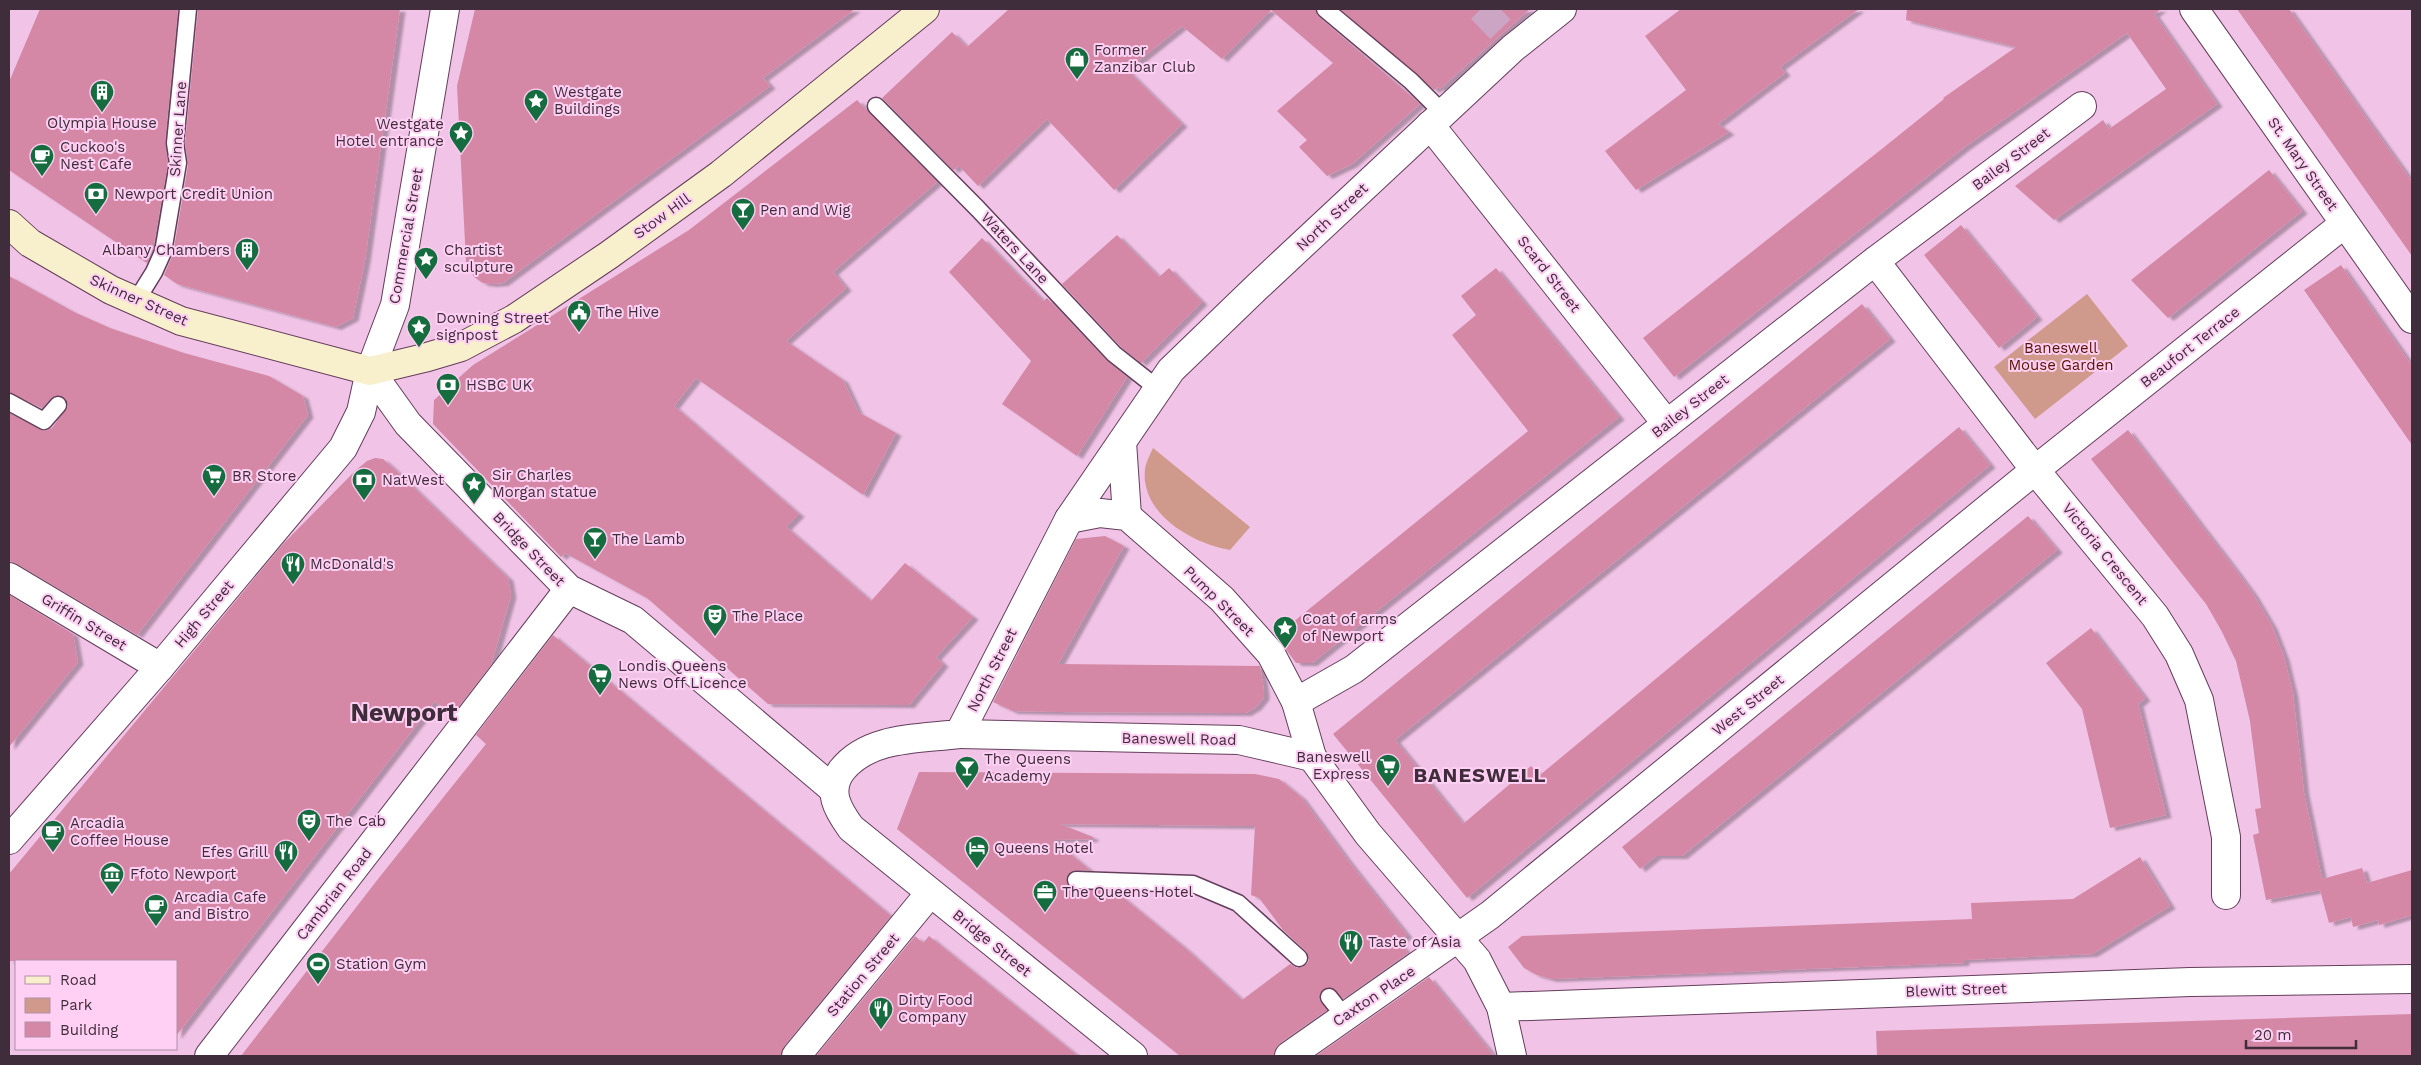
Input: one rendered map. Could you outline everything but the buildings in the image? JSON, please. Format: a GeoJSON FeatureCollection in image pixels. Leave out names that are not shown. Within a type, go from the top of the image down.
{"type":"FeatureCollection","features":[{"type":"Feature","properties":{"kind":"street","name":"Commercial Street"},"geometry":{"type":"LineString","coordinates":[[370,370],[395,305],[445,9]]}},
{"type":"Feature","properties":{"kind":"street","name":"Stow Hill"},"geometry":{"type":"LineString","coordinates":[[370,370],[424,358],[461,347],[514,319],[721,174],[925,9]]}},
{"type":"Feature","properties":{"kind":"street","name":"North Street"},"geometry":{"type":"LineString","coordinates":[[959,734],[1069,519],[1171,370],[1437,119],[1508,40],[1562,9]]}},
{"type":"Feature","properties":{"kind":"street","name":"St. Mary Street"},"geometry":{"type":"LineString","coordinates":[[2194,9],[2412,319]]}},
{"type":"Feature","properties":{"kind":"street","name":"Bailey Street"},"geometry":{"type":"LineString","coordinates":[[1296,702],[1354,669],[1875,261],[2082,106]]}},
{"type":"Feature","properties":{"kind":"street","name":"Scard Street"},"geometry":{"type":"LineString","coordinates":[[1437,119],[1534,254],[1667,424]]}},
{"type":"Feature","properties":{"kind":"street","name":"Skinner Street"},"geometry":{"type":"LineString","coordinates":[[9,224],[30,243],[111,290],[181,321],[370,370]]}},
{"type":"Feature","properties":{"kind":"street","name":"Beaufort Terrace"},"geometry":{"type":"LineString","coordinates":[[2035,470],[2344,224]]}},
{"type":"Feature","properties":{"kind":"street","name":"Victoria Crescent"},"geometry":{"type":"LineString","coordinates":[[1875,261],[2035,470],[2155,616],[2182,662],[2199,700],[2226,837],[2226,895]]}},
{"type":"Feature","properties":{"kind":"street","name":"Bridge Street"},"geometry":{"type":"LineString","coordinates":[[370,370],[408,424],[569,589],[632,620],[834,789],[835,803],[852,828],[1133,1056]]}},
{"type":"Feature","properties":{"kind":"street","name":"High Street"},"geometry":{"type":"LineString","coordinates":[[9,840],[160,667],[343,448],[361,412],[370,370]]}},
{"type":"Feature","properties":{"kind":"street"},"geometry":{"type":"LineString","coordinates":[[1069,519],[1100,513],[1127,516],[1122,442]]}},
{"type":"Feature","properties":{"kind":"street","name":"West Street"},"geometry":{"type":"LineString","coordinates":[[1460,938],[2035,470]]}},
{"type":"Feature","properties":{"kind":"street","name":"Pump Street"},"geometry":{"type":"LineString","coordinates":[[1127,516],[1222,599],[1270,654],[1296,702],[1312,757]]}},
{"type":"Feature","properties":{"kind":"street","name":"Griffin Street"},"geometry":{"type":"LineString","coordinates":[[9,577],[160,667]]}},
{"type":"Feature","properties":{"kind":"street","name":"Cambrian Road"},"geometry":{"type":"LineString","coordinates":[[209,1056],[569,589]]}},
{"type":"Feature","properties":{"kind":"street"},"geometry":{"type":"LineString","coordinates":[[834,789],[839,775],[850,761],[862,752],[877,746],[902,741],[959,734]]}},
{"type":"Feature","properties":{"kind":"street","name":"Baneswell Road"},"geometry":{"type":"LineString","coordinates":[[959,734],[1240,740],[1312,757]]}},
{"type":"Feature","properties":{"kind":"street"},"geometry":{"type":"LineString","coordinates":[[1312,757],[1368,834],[1460,938],[1476,960],[1501,1008],[1512,1056]]}},
{"type":"Feature","properties":{"kind":"street","name":"Station Street"},"geometry":{"type":"LineString","coordinates":[[796,1056],[930,893]]}},
{"type":"Feature","properties":{"kind":"street","name":"Caxton Place"},"geometry":{"type":"LineString","coordinates":[[1289,1056],[1337,1006],[1460,938]]}},
{"type":"Feature","properties":{"kind":"street","name":"Blewitt Street"},"geometry":{"type":"LineString","coordinates":[[1501,1008],[2190,982],[2412,979]]}},
{"type":"Feature","properties":{"kind":"lane","name":"Skinner Lane"},"geometry":{"type":"LineString","coordinates":[[136,301],[154,272],[163,252],[178,163],[175,143],[188,9]]}},
{"type":"Feature","properties":{"kind":"lane"},"geometry":{"type":"LineString","coordinates":[[1325,9],[1411,81],[1437,119]]}},
{"type":"Feature","properties":{"kind":"lane","name":"Waters Lane"},"geometry":{"type":"LineString","coordinates":[[876,106],[978,209],[1114,354],[1157,388]]}},
{"type":"Feature","properties":{"kind":"lane"},"geometry":{"type":"LineString","coordinates":[[9,402],[44,421],[58,405]]}},
{"type":"Feature","properties":{"kind":"lane"},"geometry":{"type":"LineString","coordinates":[[1076,880],[1193,884],[1238,903],[1299,958]]}},
{"type":"Feature","properties":{"kind":"green space","name":"Baneswell Mouse Garden"},"geometry":{"type":"Polygon","coordinates":[[[2087,294],[2128,346],[2035,419],[1994,367],[2087,294]]]}},
{"type":"Feature","properties":{"kind":"green space"},"geometry":{"type":"Polygon","coordinates":[[[1153,448],[1250,527],[1230,550],[1216,547],[1186,534],[1160,513],[1151,500],[1146,485],[1145,469],[1153,448]]]}},
{"type":"Feature","properties":{"kind":"tunnel"},"geometry":{"type":"LineString","coordinates":[[1481,9],[1504,33]]}},
{"type":"Feature","properties":{"kind":"place","name":"Former Zanzibar Club"},"geometry":{"type":"Point","coordinates":[1077,80]}},
{"type":"Feature","properties":{"kind":"place","name":"Olympia House"},"geometry":{"type":"Point","coordinates":[102,113]}},
{"type":"Feature","properties":{"kind":"place","name":"Westgate Buildings"},"geometry":{"type":"Point","coordinates":[536,122]}},
{"type":"Feature","properties":{"kind":"place","name":"Westgate Hotel entrance"},"geometry":{"type":"Point","coordinates":[461,154]}},
{"type":"Feature","properties":{"kind":"place","name":"Cuckoo's Nest Cafe"},"geometry":{"type":"Point","coordinates":[42,177]}},
{"type":"Feature","properties":{"kind":"place","name":"Newport Credit Union"},"geometry":{"type":"Point","coordinates":[96,215]}},
{"type":"Feature","properties":{"kind":"place","name":"Pen and Wig"},"geometry":{"type":"Point","coordinates":[743,231]}},
{"type":"Feature","properties":{"kind":"place","name":"Albany Chambers"},"geometry":{"type":"Point","coordinates":[247,271]}},
{"type":"Feature","properties":{"kind":"place","name":"Chartist sculpture"},"geometry":{"type":"Point","coordinates":[426,280]}},
{"type":"Feature","properties":{"kind":"place","name":"The Hive"},"geometry":{"type":"Point","coordinates":[579,333]}},
{"type":"Feature","properties":{"kind":"place","name":"Downing Street signpost"},"geometry":{"type":"Point","coordinates":[419,348]}},
{"type":"Feature","properties":{"kind":"place","name":"HSBC UK"},"geometry":{"type":"Point","coordinates":[448,406]}},
{"type":"Feature","properties":{"kind":"place","name":"BR Store"},"geometry":{"type":"Point","coordinates":[214,497]}},
{"type":"Feature","properties":{"kind":"place","name":"NatWest"},"geometry":{"type":"Point","coordinates":[364,501]}},
{"type":"Feature","properties":{"kind":"place","name":"Sir Charles Morgan statue"},"geometry":{"type":"Point","coordinates":[474,505]}},
{"type":"Feature","properties":{"kind":"place","name":"The Lamb"},"geometry":{"type":"Point","coordinates":[595,560]}},
{"type":"Feature","properties":{"kind":"place","name":"McDonald's"},"geometry":{"type":"Point","coordinates":[293,585]}},
{"type":"Feature","properties":{"kind":"place","name":"The Place"},"geometry":{"type":"Point","coordinates":[715,637]}},
{"type":"Feature","properties":{"kind":"place","name":"Coat of arms of Newport"},"geometry":{"type":"Point","coordinates":[1285,649]}},
{"type":"Feature","properties":{"kind":"place","name":"Londis Queens News Off Licence"},"geometry":{"type":"Point","coordinates":[600,696]}},
{"type":"Feature","properties":{"kind":"place","name":"Baneswell Express"},"geometry":{"type":"Point","coordinates":[1388,787]}},
{"type":"Feature","properties":{"kind":"place","name":"The Queens Academy"},"geometry":{"type":"Point","coordinates":[967,789]}},
{"type":"Feature","properties":{"kind":"place","name":"The Cab"},"geometry":{"type":"Point","coordinates":[309,842]}},
{"type":"Feature","properties":{"kind":"place","name":"Arcadia Coffee House"},"geometry":{"type":"Point","coordinates":[53,853]}},
{"type":"Feature","properties":{"kind":"place","name":"Queens Hotel"},"geometry":{"type":"Point","coordinates":[977,869]}},
{"type":"Feature","properties":{"kind":"place","name":"Efes Grill"},"geometry":{"type":"Point","coordinates":[286,873]}},
{"type":"Feature","properties":{"kind":"place","name":"Ffoto Newport"},"geometry":{"type":"Point","coordinates":[112,895]}},
{"type":"Feature","properties":{"kind":"place","name":"The Queens Hotel"},"geometry":{"type":"Point","coordinates":[1045,913]}},
{"type":"Feature","properties":{"kind":"place","name":"Arcadia Cafe and Bistro"},"geometry":{"type":"Point","coordinates":[156,927]}},
{"type":"Feature","properties":{"kind":"place","name":"Taste of Asia"},"geometry":{"type":"Point","coordinates":[1351,963]}},
{"type":"Feature","properties":{"kind":"place","name":"Station Gym"},"geometry":{"type":"Point","coordinates":[318,985]}},
{"type":"Feature","properties":{"kind":"place","name":"Dirty Food Company"},"geometry":{"type":"Point","coordinates":[881,1030]}},
{"type":"Feature","properties":{"kind":"district","name":"Newport"},"geometry":{"type":"Point","coordinates":[404,712]}},
{"type":"Feature","properties":{"kind":"district","name":"BANESWELL"},"geometry":{"type":"Point","coordinates":[1480,775]}}]}
